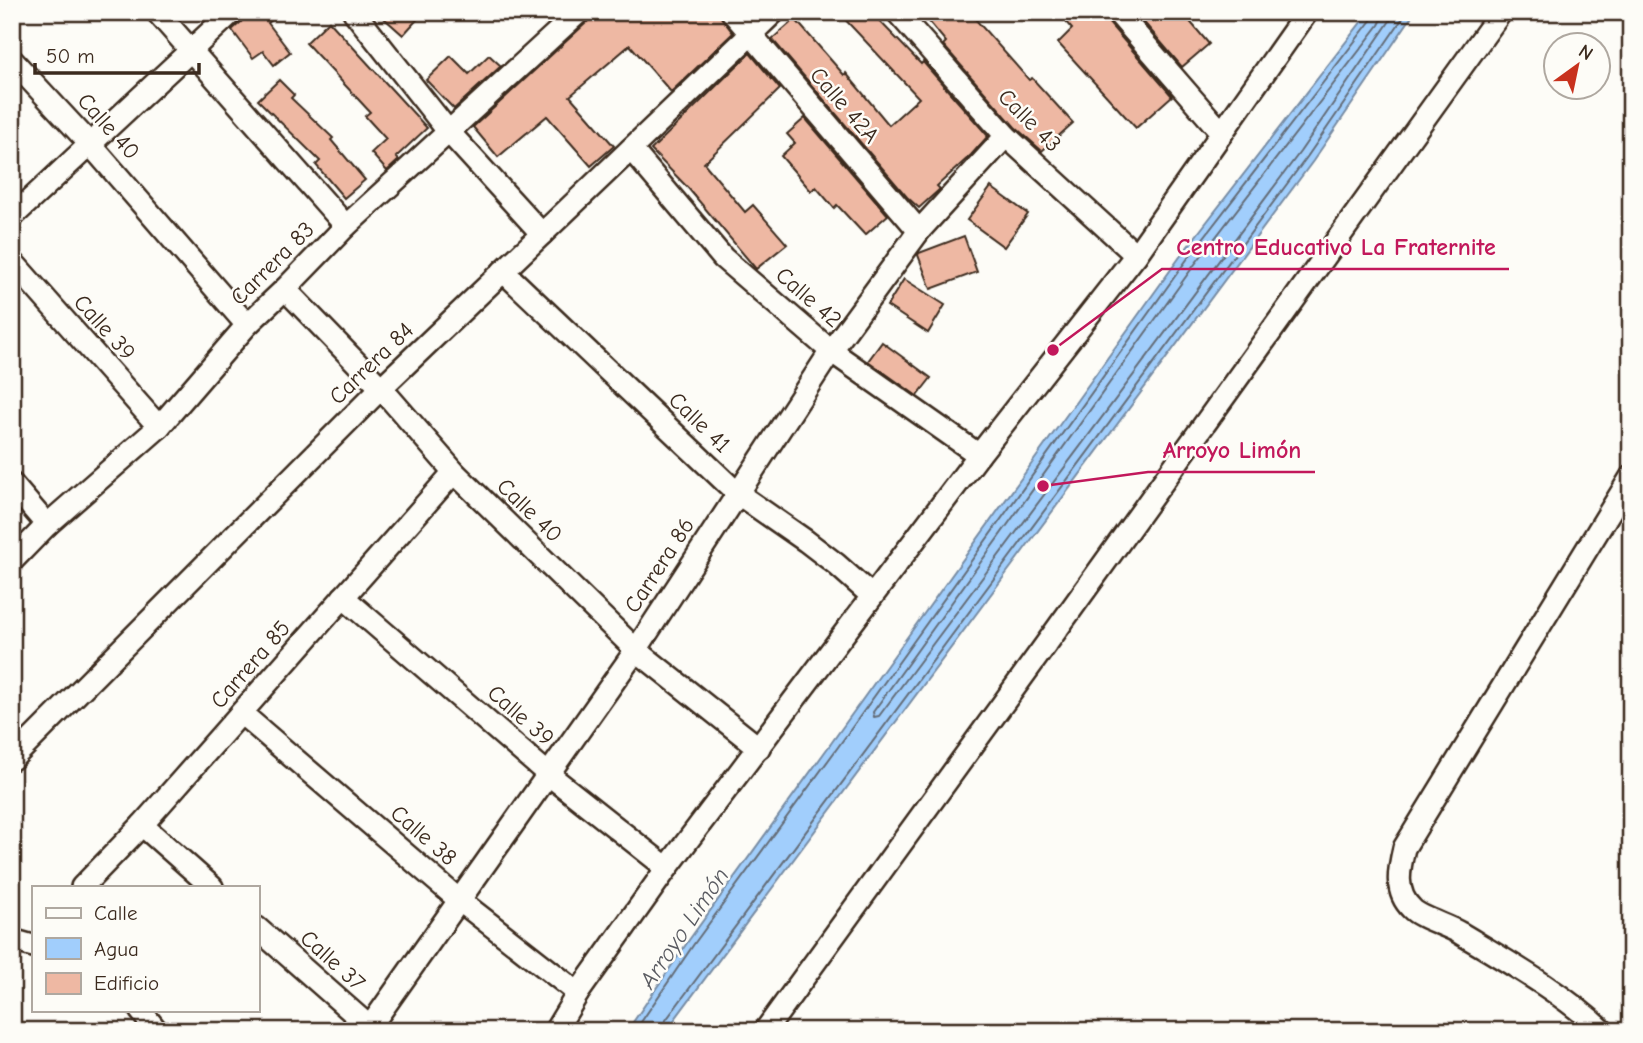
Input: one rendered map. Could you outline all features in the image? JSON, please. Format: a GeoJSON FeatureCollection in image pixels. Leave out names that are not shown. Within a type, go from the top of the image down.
{"type":"FeatureCollection","features":[{"type":"Feature","properties":{"kind":"street"},"geometry":{"type":"LineString","coordinates":[[157,12],[346,226]]}},
{"type":"Feature","properties":{"kind":"street"},"geometry":{"type":"LineString","coordinates":[[12,217],[232,12]]}},
{"type":"Feature","properties":{"kind":"street"},"geometry":{"type":"LineString","coordinates":[[354,12],[448,131],[542,234]]}},
{"type":"Feature","properties":{"kind":"street","name":"Carrera 83"},"geometry":{"type":"LineString","coordinates":[[12,561],[47,525],[159,427],[247,325],[346,226],[448,131],[555,20],[579,12]]}},
{"type":"Feature","properties":{"kind":"street","name":"Calle 42A"},"geometry":{"type":"LineString","coordinates":[[732,12],[919,231]]}},
{"type":"Feature","properties":{"kind":"street","name":"Carrera 84"},"geometry":{"type":"LineString","coordinates":[[12,759],[381,388],[774,12]]}},
{"type":"Feature","properties":{"kind":"street","name":"Calle 43"},"geometry":{"type":"LineString","coordinates":[[897,12],[1006,136],[1136,255]]}},
{"type":"Feature","properties":{"kind":"street"},"geometry":{"type":"LineString","coordinates":[[1117,12],[1222,133]]}},
{"type":"Feature","properties":{"kind":"street"},"geometry":{"type":"LineString","coordinates":[[555,1031],[578,993],[667,868],[979,454],[1136,255],[1307,12]]}},
{"type":"Feature","properties":{"kind":"street"},"geometry":{"type":"LineString","coordinates":[[765,1031],[1501,12]]}},
{"type":"Feature","properties":{"kind":"street","name":"Calle 40"},"geometry":{"type":"LineString","coordinates":[[12,60],[90,144],[247,325]]}},
{"type":"Feature","properties":{"kind":"street","name":"Carrera 86"},"geometry":{"type":"LineString","coordinates":[[370,1030],[636,650],[831,351],[919,231],[1006,136]]}},
{"type":"Feature","properties":{"kind":"street","name":"Calle 42"},"geometry":{"type":"LineString","coordinates":[[631,149],[723,258],[831,351],[979,454]]}},
{"type":"Feature","properties":{"kind":"street","name":"Calle 39"},"geometry":{"type":"LineString","coordinates":[[12,261],[159,427]]}},
{"type":"Feature","properties":{"kind":"street","name":"Calle 41"},"geometry":{"type":"LineString","coordinates":[[503,271],[737,493],[806,541],[872,596]]}},
{"type":"Feature","properties":{"kind":"street","name":"Calle 40"},"geometry":{"type":"LineString","coordinates":[[285,289],[381,388],[454,472],[636,650],[759,748]]}},
{"type":"Feature","properties":{"kind":"street","name":"Carrera 85"},"geometry":{"type":"LineString","coordinates":[[83,886],[142,825],[454,472]]}},
{"type":"Feature","properties":{"kind":"street"},"geometry":{"type":"LineString","coordinates":[[1603,1031],[1583,1012],[1468,937],[1412,910],[1399,890],[1399,868],[1404,848],[1631,477]]}},
{"type":"Feature","properties":{"kind":"street"},"geometry":{"type":"LineString","coordinates":[[12,484],[47,525]]}},
{"type":"Feature","properties":{"kind":"street","name":"Calle 39"},"geometry":{"type":"LineString","coordinates":[[344,597],[548,774],[667,868]]}},
{"type":"Feature","properties":{"kind":"street","name":"Calle 38"},"geometry":{"type":"LineString","coordinates":[[241,713],[459,900],[578,993]]}},
{"type":"Feature","properties":{"kind":"street"},"geometry":{"type":"LineString","coordinates":[[142,825],[211,886]]}},
{"type":"Feature","properties":{"kind":"street","name":"Calle 37"},"geometry":{"type":"LineString","coordinates":[[259,930],[370,1030]]}},
{"type":"Feature","properties":{"kind":"street"},"geometry":{"type":"LineString","coordinates":[[142,1012],[157,1031]]}},
{"type":"Feature","properties":{"kind":"water","name":"Arroyo Limón"},"geometry":{"type":"Polygon","coordinates":[[[1369,12],[1415,12],[1313,161],[666,1031],[627,1031],[689,940],[1182,254],[1369,12]]]}},
{"type":"Feature","properties":{"kind":"building"},"geometry":{"type":"Polygon","coordinates":[[[248,12],[282,12],[268,23],[290,52],[274,65],[263,51],[253,58],[232,30],[248,12]]]}},
{"type":"Feature","properties":{"kind":"building"},"geometry":{"type":"Polygon","coordinates":[[[377,12],[424,12],[403,35],[377,12]]]}},
{"type":"Feature","properties":{"kind":"building"},"geometry":{"type":"Polygon","coordinates":[[[598,12],[717,12],[733,33],[671,92],[630,45],[570,96],[614,146],[591,166],[547,116],[498,157],[473,127],[598,12]]]}},
{"type":"Feature","properties":{"kind":"building"},"geometry":{"type":"Polygon","coordinates":[[[838,12],[871,12],[921,64],[923,62],[988,136],[937,186],[940,189],[919,208],[772,39],[795,19],[844,75],[846,73],[889,125],[919,98],[838,12]]]}},
{"type":"Feature","properties":{"kind":"building"},"geometry":{"type":"Polygon","coordinates":[[[921,12],[969,12],[1029,80],[1032,78],[1073,123],[1042,151],[1015,127],[943,45],[946,42],[921,12]]]}},
{"type":"Feature","properties":{"kind":"building"},"geometry":{"type":"Polygon","coordinates":[[[1057,12],[1104,12],[1107,21],[1172,96],[1136,128],[1058,43],[1072,29],[1057,12]]]}},
{"type":"Feature","properties":{"kind":"building"},"geometry":{"type":"Polygon","coordinates":[[[1135,12],[1182,12],[1209,44],[1182,67],[1135,12]]]}},
{"type":"Feature","properties":{"kind":"building"},"geometry":{"type":"Polygon","coordinates":[[[329,21],[427,128],[396,157],[399,160],[387,171],[371,153],[386,139],[365,116],[370,112],[306,43],[329,21]]]}},
{"type":"Feature","properties":{"kind":"building"},"geometry":{"type":"Polygon","coordinates":[[[750,53],[780,89],[704,163],[745,212],[753,205],[787,244],[756,269],[688,188],[651,150],[750,53]]]}},
{"type":"Feature","properties":{"kind":"building"},"geometry":{"type":"Polygon","coordinates":[[[489,55],[501,66],[454,109],[426,80],[451,56],[469,74],[489,55]]]}},
{"type":"Feature","properties":{"kind":"building"},"geometry":{"type":"Polygon","coordinates":[[[279,80],[294,95],[291,98],[333,138],[331,140],[365,180],[344,198],[316,165],[320,161],[258,100],[279,80]]]}},
{"type":"Feature","properties":{"kind":"building"},"geometry":{"type":"Polygon","coordinates":[[[805,118],[888,215],[865,235],[837,205],[834,208],[816,187],[811,191],[781,156],[795,143],[787,134],[805,118]]]}},
{"type":"Feature","properties":{"kind":"building"},"geometry":{"type":"Polygon","coordinates":[[[991,187],[1028,214],[1004,247],[967,220],[991,187]]]}},
{"type":"Feature","properties":{"kind":"building"},"geometry":{"type":"Polygon","coordinates":[[[964,236],[977,272],[931,289],[919,253],[964,236]]]}},
{"type":"Feature","properties":{"kind":"building"},"geometry":{"type":"Polygon","coordinates":[[[904,279],[945,305],[928,333],[887,306],[904,279]]]}},
{"type":"Feature","properties":{"kind":"building"},"geometry":{"type":"Polygon","coordinates":[[[882,342],[931,378],[917,396],[868,361],[882,342]]]}},
{"type":"Feature","properties":{"kind":"waterway"},"geometry":{"type":"LineString","coordinates":[[12,1028],[15,1031]]}},
{"type":"Feature","properties":{"kind":"place","name":"Centro Educativo La Fraternite"},"geometry":{"type":"Point","coordinates":[1053,350]}},
{"type":"Feature","properties":{"kind":"place","name":"Arroyo Limón"},"geometry":{"type":"Point","coordinates":[1043,486]}}]}
